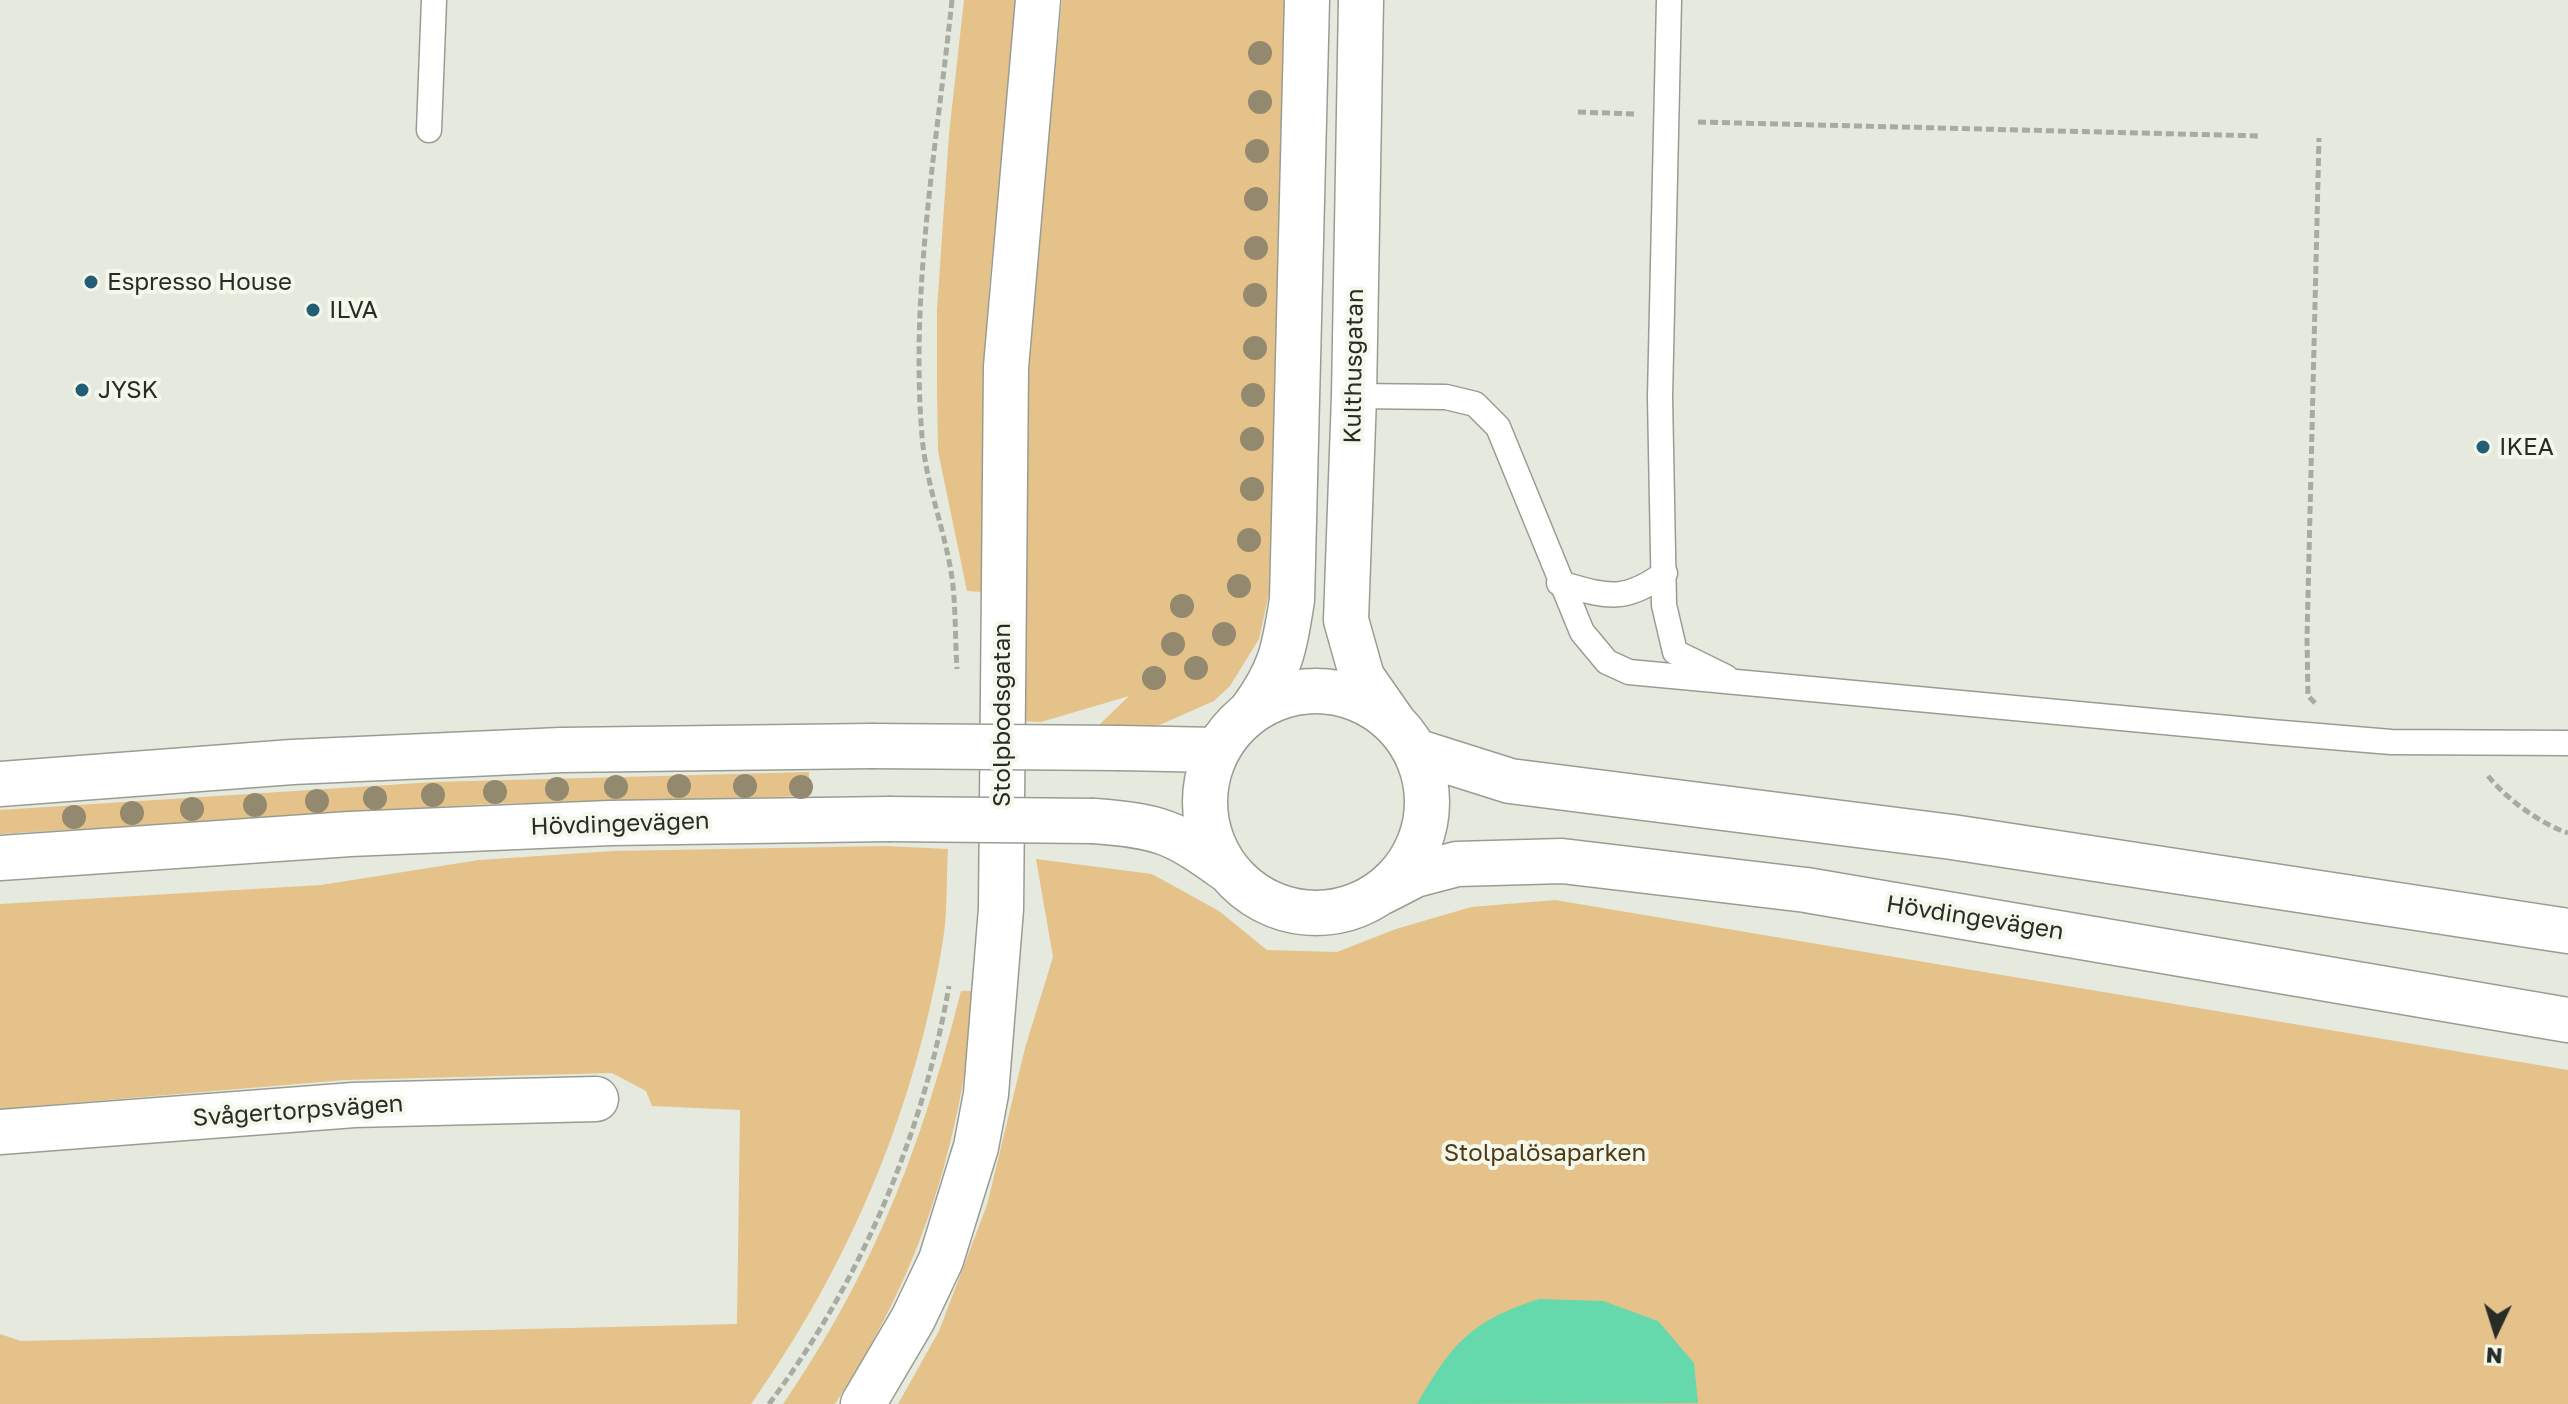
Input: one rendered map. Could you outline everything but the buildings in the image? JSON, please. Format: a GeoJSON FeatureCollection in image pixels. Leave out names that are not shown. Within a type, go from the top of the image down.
{"type":"FeatureCollection","features":[{"type":"Feature","properties":{"kind":"street","name":"Stolpbodsgatan"},"geometry":{"type":"LineString","coordinates":[[863,1404],[913,1319],[941,1260],[976,1147],[986,1094],[1001,909],[1006,367],[1038,0]]}},
{"type":"Feature","properties":{"kind":"street"},"geometry":{"type":"LineString","coordinates":[[1251,711],[1273,680],[1285,646],[1292,600],[1307,0]]}},
{"type":"Feature","properties":{"kind":"street","name":"Kulthusgatan"},"geometry":{"type":"LineString","coordinates":[[1361,0],[1354,396],[1346,620],[1362,677],[1404,736]]}},
{"type":"Feature","properties":{"kind":"street","name":"Hövdingevägen"},"geometry":{"type":"LineString","coordinates":[[1229,871],[1212,844],[1204,813],[1206,781],[1217,750],[1231,729],[1251,711],[1278,697],[1308,691],[1338,692],[1367,703],[1404,736],[1510,781],[1952,837],[2568,931]]}},
{"type":"Feature","properties":{"kind":"street","name":"Hövdingevägen"},"geometry":{"type":"LineString","coordinates":[[1382,892],[1408,863],[1424,828],[1427,801],[1424,776],[1404,736]]}},
{"type":"Feature","properties":{"kind":"street"},"geometry":{"type":"LineString","coordinates":[[0,784],[387,758],[561,750],[871,746],[1217,750]]}},
{"type":"Feature","properties":{"kind":"street","name":"Hövdingevägen"},"geometry":{"type":"LineString","coordinates":[[0,858],[350,834],[595,823],[888,819],[1094,821],[1138,825],[1178,835],[1229,871],[1253,895],[1284,909],[1318,913],[1352,907],[1415,875],[1457,864],[1562,861],[1806,890],[2568,1020]]}},
{"type":"Feature","properties":{"kind":"street","name":"Svågertorpsvägen"},"geometry":{"type":"LineString","coordinates":[[0,1132],[354,1105],[596,1099]]}},
{"type":"Feature","properties":{"kind":"lane"},"geometry":{"type":"LineString","coordinates":[[429,130],[434,0]]}},
{"type":"Feature","properties":{"kind":"lane"},"geometry":{"type":"LineString","coordinates":[[1669,0],[1660,397],[1664,605],[1675,652],[1733,681]]}},
{"type":"Feature","properties":{"kind":"lane"},"geometry":{"type":"LineString","coordinates":[[1354,396],[1446,397],[1475,404],[1498,427],[1559,583],[1582,632],[1607,662],[1629,672],[2391,742],[2568,743]]}},
{"type":"Feature","properties":{"kind":"lane"},"geometry":{"type":"LineString","coordinates":[[1559,583],[1612,596],[1640,592],[1665,573]]}},
{"type":"Feature","properties":{"kind":"path"},"geometry":{"type":"LineString","coordinates":[[1578,112],[1648,114]]}},
{"type":"Feature","properties":{"kind":"path"},"geometry":{"type":"LineString","coordinates":[[1695,122],[2261,136]]}},
{"type":"Feature","properties":{"kind":"path"},"geometry":{"type":"LineString","coordinates":[[2318,706],[2308,696],[2307,638],[2319,138]]}},
{"type":"Feature","properties":{"kind":"path"},"geometry":{"type":"LineString","coordinates":[[2484,741],[2486,773],[2499,790],[2549,826],[2568,833]]}},
{"type":"Feature","properties":{"kind":"green space"},"geometry":{"type":"Polygon","coordinates":[[[964,0],[1018,0],[989,288],[982,592],[967,591],[938,451],[937,310],[949,134],[964,0]]]}},
{"type":"Feature","properties":{"kind":"green space"},"geometry":{"type":"Polygon","coordinates":[[[1062,0],[1286,0],[1275,566],[1259,639],[1230,686],[1214,701],[1155,727],[1097,727],[1129,696],[1041,722],[1021,721],[1030,333],[1062,0]]]}},
{"type":"Feature","properties":{"kind":"green space"},"geometry":{"type":"Polygon","coordinates":[[[809,772],[809,796],[489,804],[0,834],[0,810],[434,782],[809,772]]]}},
{"type":"Feature","properties":{"kind":"green space"},"geometry":{"type":"Polygon","coordinates":[[[886,846],[948,849],[945,929],[931,1003],[896,1124],[848,1241],[819,1297],[751,1404],[0,1404],[0,1334],[21,1341],[737,1324],[740,1110],[652,1106],[646,1091],[612,1073],[345,1080],[0,1109],[0,904],[321,885],[479,860],[613,851],[886,846]]]}},
{"type":"Feature","properties":{"kind":"green space","name":"Stolpalösaparken"},"geometry":{"type":"Polygon","coordinates":[[[1036,859],[1152,874],[1219,911],[1267,950],[1337,952],[1396,929],[1471,907],[1555,900],[2568,1070],[2568,1404],[898,1404],[939,1331],[987,1205],[1025,1048],[1053,957],[1036,859]]]}},
{"type":"Feature","properties":{"kind":"green space"},"geometry":{"type":"Polygon","coordinates":[[[961,991],[976,991],[969,1049],[947,1156],[913,1257],[865,1355],[835,1404],[783,1404],[844,1305],[892,1206],[930,1102],[961,991]]]}},
{"type":"Feature","properties":{"kind":"shaded area"},"geometry":{"type":"Polygon","coordinates":[[[1539,1299],[1603,1301],[1658,1321],[1694,1363],[1698,1403],[1417,1404],[1441,1365],[1466,1337],[1496,1316],[1539,1299]]]}},
{"type":"Feature","properties":{"kind":"place","name":"Espresso House"},"geometry":{"type":"Point","coordinates":[91,282]}},
{"type":"Feature","properties":{"kind":"place","name":"ILVA"},"geometry":{"type":"Point","coordinates":[313,310]}},
{"type":"Feature","properties":{"kind":"place","name":"JYSK"},"geometry":{"type":"Point","coordinates":[82,390]}},
{"type":"Feature","properties":{"kind":"place","name":"IKEA"},"geometry":{"type":"Point","coordinates":[2483,447]}}]}
